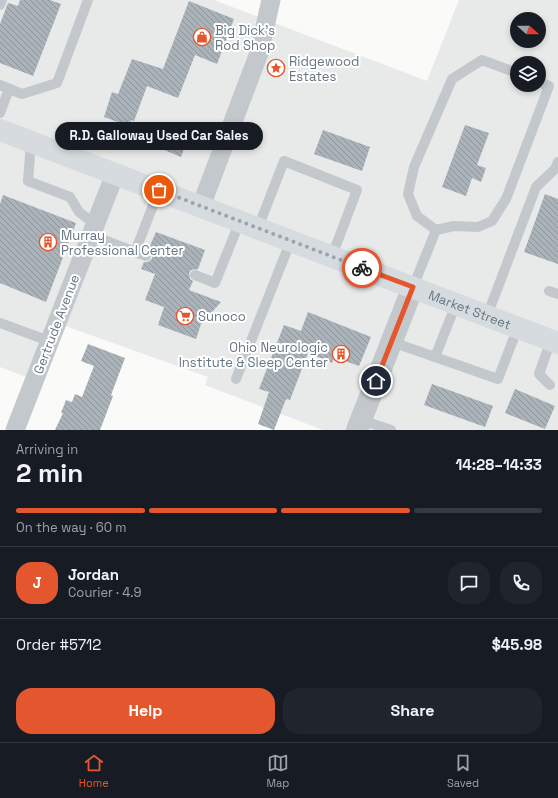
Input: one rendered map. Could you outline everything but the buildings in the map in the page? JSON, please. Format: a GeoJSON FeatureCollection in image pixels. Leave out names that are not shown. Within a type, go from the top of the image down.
{"type":"FeatureCollection","features":[{"type":"Feature","properties":{"kind":"main road","name":"Market Street"},"geometry":{"type":"LineString","coordinates":[[0,130],[555,341]]}},
{"type":"Feature","properties":{"kind":"street"},"geometry":{"type":"LineString","coordinates":[[200,206],[259,54],[271,0]]}},
{"type":"Feature","properties":{"kind":"street","name":"Gertrude Avenue"},"geometry":{"type":"LineString","coordinates":[[14,430],[115,174]]}},
{"type":"Feature","properties":{"kind":"street"},"geometry":{"type":"LineString","coordinates":[[359,425],[413,287]]}},
{"type":"Feature","properties":{"kind":"lane"},"geometry":{"type":"LineString","coordinates":[[0,5],[2,0]]}},
{"type":"Feature","properties":{"kind":"lane"},"geometry":{"type":"LineString","coordinates":[[0,113],[5,87],[22,94],[57,83],[88,0]]}},
{"type":"Feature","properties":{"kind":"lane"},"geometry":{"type":"LineString","coordinates":[[510,70],[482,60],[452,79],[414,167],[408,194],[417,216],[436,230],[454,226],[478,227],[492,221],[506,199],[549,86],[546,85]]}},
{"type":"Feature","properties":{"kind":"lane"},"geometry":{"type":"LineString","coordinates":[[31,142],[28,181],[70,197],[93,230],[135,252],[146,256]]}},
{"type":"Feature","properties":{"kind":"lane"},"geometry":{"type":"LineString","coordinates":[[195,275],[215,283],[284,161],[357,190],[332,256]]}},
{"type":"Feature","properties":{"kind":"lane"},"geometry":{"type":"LineString","coordinates":[[487,316],[536,187],[555,169],[558,162]]}},
{"type":"Feature","properties":{"kind":"lane"},"geometry":{"type":"LineString","coordinates":[[135,252],[159,190]]}},
{"type":"Feature","properties":{"kind":"lane"},"geometry":{"type":"LineString","coordinates":[[413,287],[436,230]]}},
{"type":"Feature","properties":{"kind":"lane"},"geometry":{"type":"LineString","coordinates":[[236,379],[291,240]]}},
{"type":"Feature","properties":{"kind":"lane"},"geometry":{"type":"LineString","coordinates":[[436,357],[456,304]]}},
{"type":"Feature","properties":{"kind":"lane"},"geometry":{"type":"LineString","coordinates":[[0,323],[50,341]]}},
{"type":"Feature","properties":{"kind":"lane"},"geometry":{"type":"LineString","coordinates":[[392,342],[498,379],[518,327]]}},
{"type":"Feature","properties":{"kind":"lane"},"geometry":{"type":"LineString","coordinates":[[550,385],[539,374],[555,341]]}},
{"type":"Feature","properties":{"kind":"lane"},"geometry":{"type":"LineString","coordinates":[[359,425],[390,430]]}},
{"type":"Feature","properties":{"kind":"shaded area"},"geometry":{"type":"Polygon","coordinates":[[[0,0],[214,0],[427,81],[459,0],[558,0],[558,430],[323,430],[205,385],[208,377],[57,323],[34,380],[0,367],[0,0]]]}},
{"type":"Feature","properties":{"kind":"way so far"},"geometry":{"type":"LineString","coordinates":[[159,190],[362,268]]}},
{"type":"Feature","properties":{"kind":"place","name":"Big Dick's Rod Shop"},"geometry":{"type":"Point","coordinates":[202,37]}},
{"type":"Feature","properties":{"kind":"place","name":"Ridgewood Estates"},"geometry":{"type":"Point","coordinates":[276,68]}},
{"type":"Feature","properties":{"kind":"place","name":"R.D. Galloway Used Car Sales"},"geometry":{"type":"Point","coordinates":[159,190]}},
{"type":"Feature","properties":{"kind":"place","name":"Murray Professional Center"},"geometry":{"type":"Point","coordinates":[48,242]}},
{"type":"Feature","properties":{"kind":"place","name":"Sunoco"},"geometry":{"type":"Point","coordinates":[185,316]}},
{"type":"Feature","properties":{"kind":"place","name":"Ohio Neurologic Institute & Sleep Center"},"geometry":{"type":"Point","coordinates":[341,354]}},
{"type":"Feature","properties":{"kind":"route"},"geometry":{"type":"LineString","coordinates":[[362,268],[413,287],[376,381]]}}]}
